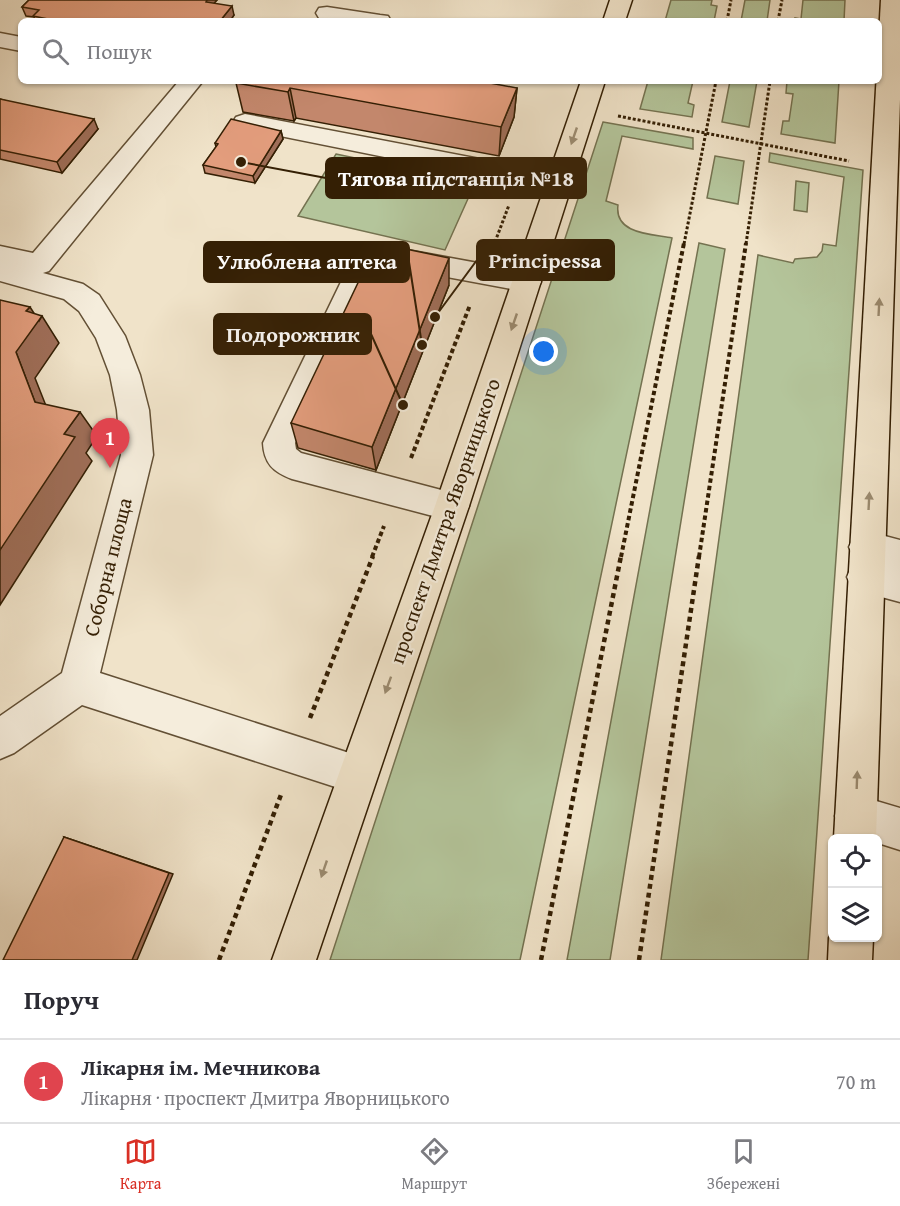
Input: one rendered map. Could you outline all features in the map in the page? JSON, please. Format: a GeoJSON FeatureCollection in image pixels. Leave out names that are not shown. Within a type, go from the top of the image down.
{"type":"FeatureCollection","features":[{"type":"Feature","properties":{"kind":"main road"},"geometry":{"type":"LineString","coordinates":[[615,18],[621,0]]}},
{"type":"Feature","properties":{"kind":"main road"},"geometry":{"type":"LineString","coordinates":[[856,827],[866,562],[887,168],[894,130],[892,0]]}},
{"type":"Feature","properties":{"kind":"main road","name":"проспект Дмитра Яворницького"},"geometry":{"type":"LineString","coordinates":[[294,960],[452,506],[588,95]]}},
{"type":"Feature","properties":{"kind":"main road"},"geometry":{"type":"LineString","coordinates":[[850,960],[851,942]]}},
{"type":"Feature","properties":{"kind":"lane"},"geometry":{"type":"LineString","coordinates":[[327,13],[360,18]]}},
{"type":"Feature","properties":{"kind":"lane"},"geometry":{"type":"LineString","coordinates":[[0,40],[18,43]]}},
{"type":"Feature","properties":{"kind":"lane"},"geometry":{"type":"LineString","coordinates":[[0,255],[39,264],[189,84]]}},
{"type":"Feature","properties":{"kind":"lane"},"geometry":{"type":"LineString","coordinates":[[245,122],[558,183]]}},
{"type":"Feature","properties":{"kind":"lane"},"geometry":{"type":"LineString","coordinates":[[452,506],[292,465],[280,456],[279,443],[369,253],[527,282]]}},
{"type":"Feature","properties":{"kind":"lane","name":"Соборна площа"},"geometry":{"type":"LineString","coordinates":[[0,271],[73,291],[89,303],[110,336],[125,375],[133,410],[137,455],[78,685]]}},
{"type":"Feature","properties":{"kind":"lane"},"geometry":{"type":"LineString","coordinates":[[866,562],[900,556]]}},
{"type":"Feature","properties":{"kind":"lane"},"geometry":{"type":"LineString","coordinates":[[866,562],[900,586]]}},
{"type":"Feature","properties":{"kind":"lane"},"geometry":{"type":"LineString","coordinates":[[0,739],[78,685],[357,774]]}},
{"type":"Feature","properties":{"kind":"lane"},"geometry":{"type":"LineString","coordinates":[[856,827],[900,829]]}},
{"type":"Feature","properties":{"kind":"path"},"geometry":{"type":"LineString","coordinates":[[728,18],[731,0]]}},
{"type":"Feature","properties":{"kind":"path"},"geometry":{"type":"LineString","coordinates":[[779,18],[782,0]]}},
{"type":"Feature","properties":{"kind":"path"},"geometry":{"type":"LineString","coordinates":[[541,960],[715,84]]}},
{"type":"Feature","properties":{"kind":"path"},"geometry":{"type":"LineString","coordinates":[[639,960],[770,84]]}},
{"type":"Feature","properties":{"kind":"path"},"geometry":{"type":"LineString","coordinates":[[588,95],[707,133],[887,168]]}},
{"type":"Feature","properties":{"kind":"green space"},"geometry":{"type":"Polygon","coordinates":[[[671,0],[712,0],[711,5],[717,6],[715,18],[666,18],[671,0]]]}},
{"type":"Feature","properties":{"kind":"green space"},"geometry":{"type":"Polygon","coordinates":[[[745,0],[770,0],[767,18],[742,18],[745,0]]]}},
{"type":"Feature","properties":{"kind":"green space"},"geometry":{"type":"Polygon","coordinates":[[[803,0],[845,0],[844,18],[801,18],[803,0]]]}},
{"type":"Feature","properties":{"kind":"green space"},"geometry":{"type":"Polygon","coordinates":[[[647,84],[692,84],[688,103],[694,105],[692,117],[640,109],[647,84]]]}},
{"type":"Feature","properties":{"kind":"green space"},"geometry":{"type":"Polygon","coordinates":[[[729,84],[756,84],[749,127],[722,122],[729,84]]]}},
{"type":"Feature","properties":{"kind":"green space"},"geometry":{"type":"Polygon","coordinates":[[[787,84],[839,84],[835,143],[781,134],[783,121],[789,121],[793,94],[786,93],[787,84]]]}},
{"type":"Feature","properties":{"kind":"green space"},"geometry":{"type":"Polygon","coordinates":[[[603,122],[693,138],[693,149],[622,136],[606,201],[618,205],[618,215],[628,227],[636,231],[672,238],[520,960],[330,960],[603,122]]]}},
{"type":"Feature","properties":{"kind":"green space"},"geometry":{"type":"Polygon","coordinates":[[[770,153],[863,170],[808,960],[661,960],[758,255],[793,263],[795,259],[817,257],[822,251],[823,244],[836,246],[844,177],[769,162],[770,153]]]}},
{"type":"Feature","properties":{"kind":"green space"},"geometry":{"type":"Polygon","coordinates":[[[336,154],[475,183],[445,250],[298,216],[336,154]]]}},
{"type":"Feature","properties":{"kind":"green space"},"geometry":{"type":"Polygon","coordinates":[[[715,156],[744,161],[738,204],[707,198],[715,156]]]}},
{"type":"Feature","properties":{"kind":"green space"},"geometry":{"type":"Polygon","coordinates":[[[796,181],[809,183],[807,212],[794,210],[796,181]]]}},
{"type":"Feature","properties":{"kind":"green space"},"geometry":{"type":"Polygon","coordinates":[[[699,243],[725,249],[610,960],[567,960],[699,243]]]}},
{"type":"Feature","properties":{"kind":"building"},"geometry":{"type":"Polygon","coordinates":[[[29,0],[207,0],[206,2],[232,6],[222,18],[43,18],[33,16],[39,10],[22,7],[29,0]]]}},
{"type":"Feature","properties":{"kind":"building"},"geometry":{"type":"Polygon","coordinates":[[[242,84],[495,84],[517,88],[501,127],[290,88],[288,92],[242,84]]]}},
{"type":"Feature","properties":{"kind":"building"},"geometry":{"type":"Polygon","coordinates":[[[0,99],[94,119],[57,162],[0,150],[0,99]]]}},
{"type":"Feature","properties":{"kind":"building"},"geometry":{"type":"Polygon","coordinates":[[[231,119],[281,131],[253,176],[203,165],[218,144],[215,143],[231,119]]]}},
{"type":"Feature","properties":{"kind":"building"},"geometry":{"type":"Polygon","coordinates":[[[377,243],[449,258],[372,447],[291,423],[377,243]]]}},
{"type":"Feature","properties":{"kind":"building"},"geometry":{"type":"Polygon","coordinates":[[[0,300],[30,307],[26,311],[42,316],[16,352],[35,402],[80,412],[64,434],[75,437],[0,550],[0,300]]]}},
{"type":"Feature","properties":{"kind":"building"},"geometry":{"type":"Polygon","coordinates":[[[64,837],[169,873],[132,960],[3,960],[64,837]]]}},
{"type":"Feature","properties":{"kind":"place","name":"Тягова пiдстанцiя №18"},"geometry":{"type":"Point","coordinates":[241,162]}},
{"type":"Feature","properties":{"kind":"place","name":"Principessa"},"geometry":{"type":"Point","coordinates":[435,317]}},
{"type":"Feature","properties":{"kind":"place","name":"Улюблена аптека"},"geometry":{"type":"Point","coordinates":[422,345]}},
{"type":"Feature","properties":{"kind":"place","name":"Подорожник"},"geometry":{"type":"Point","coordinates":[403,405]}},
{"type":"Feature","properties":{"kind":"place","name":"Лікарня ім. Мечникова"},"geometry":{"type":"Point","coordinates":[110,468]}}]}
